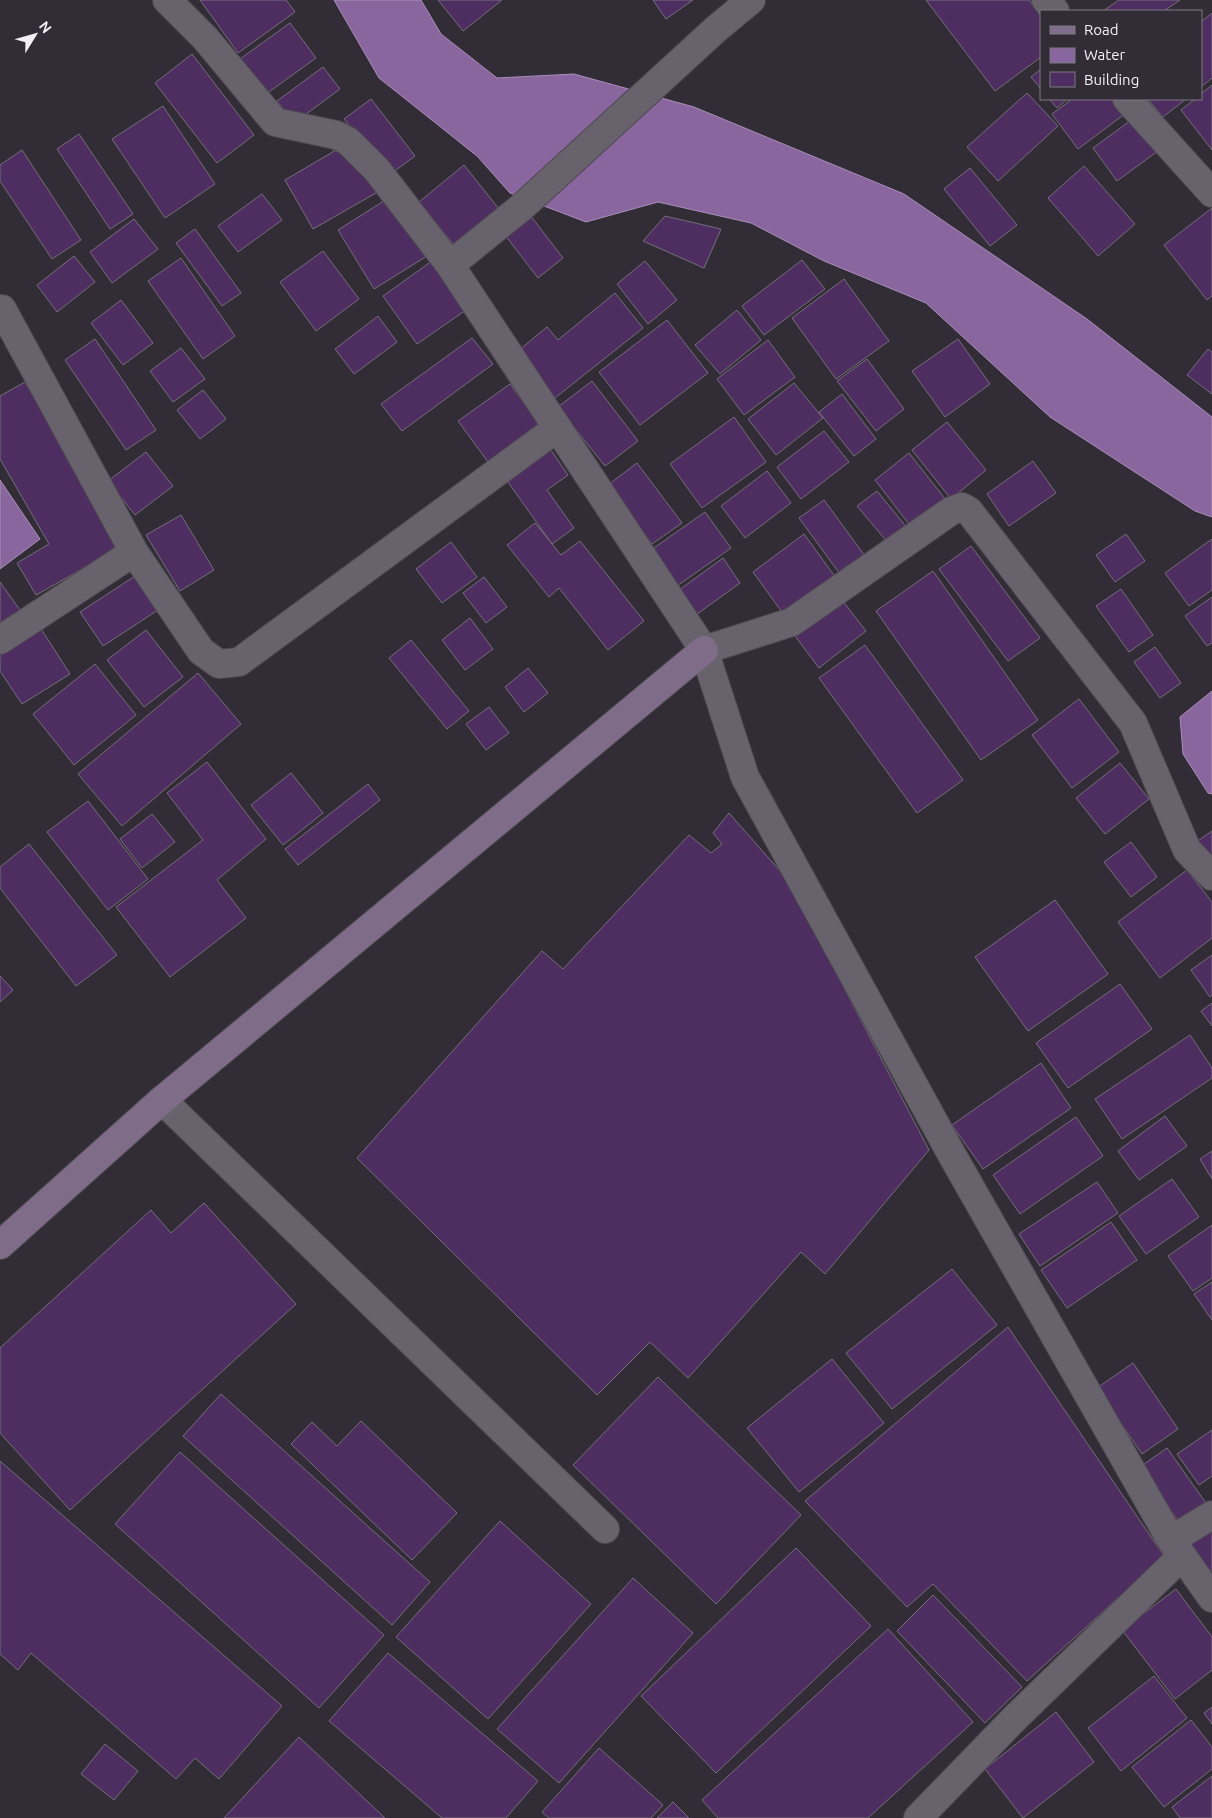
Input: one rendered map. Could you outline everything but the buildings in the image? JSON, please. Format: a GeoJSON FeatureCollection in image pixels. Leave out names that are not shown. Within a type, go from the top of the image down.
{"type":"FeatureCollection","features":[{"type":"Feature","properties":{"kind":"street"},"geometry":{"type":"LineString","coordinates":[[167,0],[205,38],[275,122],[336,136],[348,141],[377,170],[450,265],[704,650],[744,777],[952,1155],[1176,1548],[1212,1598]]}},
{"type":"Feature","properties":{"kind":"street"},"geometry":{"type":"LineString","coordinates":[[450,265],[523,206],[716,29],[751,0]]}},
{"type":"Feature","properties":{"kind":"street"},"geometry":{"type":"LineString","coordinates":[[1046,0],[1054,10]]}},
{"type":"Feature","properties":{"kind":"street"},"geometry":{"type":"LineString","coordinates":[[1128,100],[1212,193]]}},
{"type":"Feature","properties":{"kind":"street"},"geometry":{"type":"LineString","coordinates":[[2,309],[134,552],[201,651],[219,664],[239,662],[557,428]]}},
{"type":"Feature","properties":{"kind":"street"},"geometry":{"type":"LineString","coordinates":[[0,1245],[162,1100],[704,650],[792,622],[951,511],[962,507],[969,511],[1133,723],[1187,850],[1212,876]]}},
{"type":"Feature","properties":{"kind":"street"},"geometry":{"type":"LineString","coordinates":[[0,640],[134,552]]}},
{"type":"Feature","properties":{"kind":"street"},"geometry":{"type":"LineString","coordinates":[[162,1100],[605,1529]]}},
{"type":"Feature","properties":{"kind":"street"},"geometry":{"type":"LineString","coordinates":[[918,1818],[1176,1548],[1212,1514]]}},
{"type":"Feature","properties":{"kind":"water"},"geometry":{"type":"Polygon","coordinates":[[[334,0],[421,0],[441,34],[497,78],[574,74],[694,107],[904,194],[1087,319],[1212,417],[1212,517],[1195,511],[1050,417],[926,303],[824,261],[751,223],[658,202],[586,222],[510,193],[477,156],[379,78],[334,0]]]}},
{"type":"Feature","properties":{"kind":"water"},"geometry":{"type":"Polygon","coordinates":[[[0,480],[40,539],[0,569],[0,480]]]}},
{"type":"Feature","properties":{"kind":"water"},"geometry":{"type":"Polygon","coordinates":[[[1212,691],[1212,794],[1208,793],[1183,754],[1180,717],[1212,691]]]}}]}
